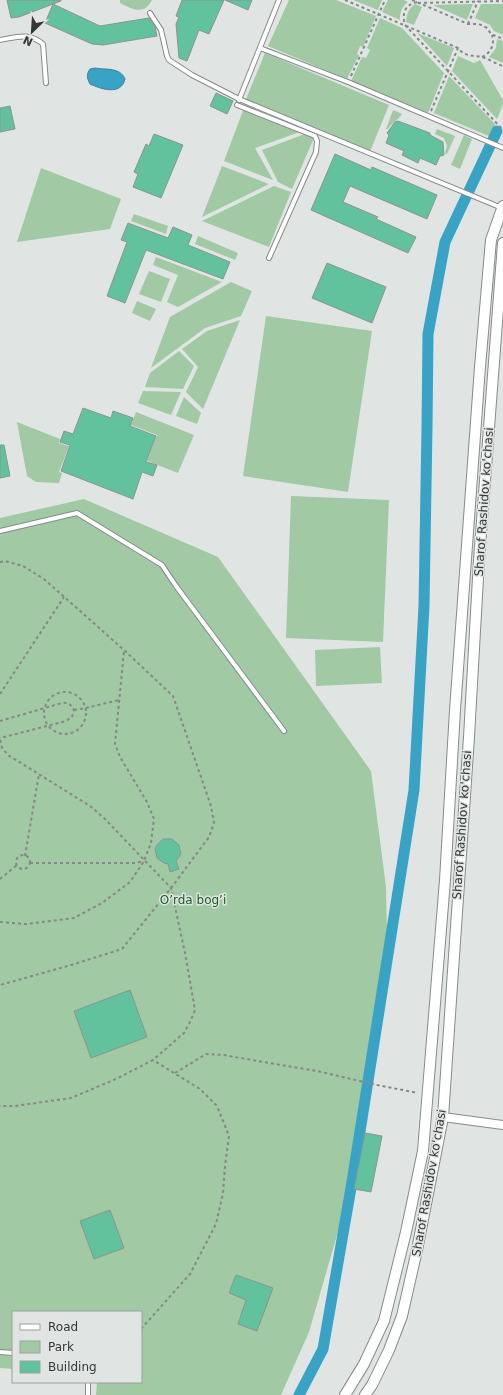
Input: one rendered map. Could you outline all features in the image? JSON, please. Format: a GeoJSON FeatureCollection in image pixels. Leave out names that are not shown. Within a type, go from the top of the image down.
{"type":"FeatureCollection","features":[{"type":"Feature","properties":{"kind":"street"},"geometry":{"type":"LineString","coordinates":[[345,1395],[364,1364],[384,1321],[406,1232],[423,1151],[445,880],[455,710],[481,351],[491,240],[502,210]]}},
{"type":"Feature","properties":{"kind":"street","name":"Sharof Rashidov ko'chasi"},"geometry":{"type":"LineString","coordinates":[[365,1395],[385,1357],[402,1316],[417,1250],[443,1117],[469,737],[479,560],[503,243]]}},
{"type":"Feature","properties":{"kind":"street"},"geometry":{"type":"LineString","coordinates":[[426,1115],[503,1125]]}},
{"type":"Feature","properties":{"kind":"lane"},"geometry":{"type":"LineString","coordinates":[[238,101],[279,0]]}},
{"type":"Feature","properties":{"kind":"lane"},"geometry":{"type":"LineString","coordinates":[[150,13],[161,30],[169,60],[238,101],[315,136],[317,142],[316,152],[269,258]]}},
{"type":"Feature","properties":{"kind":"lane"},"geometry":{"type":"LineString","coordinates":[[0,40],[28,36],[43,44],[46,83]]}},
{"type":"Feature","properties":{"kind":"lane"},"geometry":{"type":"LineString","coordinates":[[260,48],[348,82],[503,148]]}},
{"type":"Feature","properties":{"kind":"lane"},"geometry":{"type":"LineString","coordinates":[[238,101],[502,210]]}},
{"type":"Feature","properties":{"kind":"lane"},"geometry":{"type":"LineString","coordinates":[[0,531],[77,513],[162,565],[284,731]]}},
{"type":"Feature","properties":{"kind":"lane"},"geometry":{"type":"LineString","coordinates":[[0,1352],[12,1353]]}},
{"type":"Feature","properties":{"kind":"lane"},"geometry":{"type":"LineString","coordinates":[[88,1383],[88,1395]]}},
{"type":"Feature","properties":{"kind":"path"},"geometry":{"type":"LineString","coordinates":[[345,0],[458,48],[468,55],[481,57],[503,66]]}},
{"type":"Feature","properties":{"kind":"path"},"geometry":{"type":"LineString","coordinates":[[348,82],[385,0]]}},
{"type":"Feature","properties":{"kind":"path"},"geometry":{"type":"LineString","coordinates":[[412,0],[468,24],[479,24],[487,28],[491,34],[493,44],[490,51],[481,57]]}},
{"type":"Feature","properties":{"kind":"path"},"geometry":{"type":"LineString","coordinates":[[468,24],[478,1]]}},
{"type":"Feature","properties":{"kind":"path"},"geometry":{"type":"LineString","coordinates":[[503,1],[417,2],[410,5],[405,10],[403,19],[405,25],[503,130]]}},
{"type":"Feature","properties":{"kind":"path"},"geometry":{"type":"LineString","coordinates":[[491,34],[503,38]]}},
{"type":"Feature","properties":{"kind":"path"},"geometry":{"type":"LineString","coordinates":[[429,116],[458,48]]}},
{"type":"Feature","properties":{"kind":"path"},"geometry":{"type":"LineString","coordinates":[[0,562],[23,566],[44,579],[173,696],[211,806],[214,823],[209,837],[171,888],[122,949],[0,985]]}},
{"type":"Feature","properties":{"kind":"path"},"geometry":{"type":"LineString","coordinates":[[0,694],[64,597]]}},
{"type":"Feature","properties":{"kind":"path"},"geometry":{"type":"LineString","coordinates":[[0,922],[26,924],[74,918],[102,903],[130,882],[144,861],[151,843],[154,819],[147,802],[120,757],[115,744],[124,650]]}},
{"type":"Feature","properties":{"kind":"path"},"geometry":{"type":"LineString","coordinates":[[63,691],[70,692],[76,694],[82,699],[86,708],[86,718],[84,724],[78,730],[72,733],[64,734],[57,732],[48,725],[44,716],[44,709],[51,697],[56,693],[63,691]]}},
{"type":"Feature","properties":{"kind":"path"},"geometry":{"type":"LineString","coordinates":[[74,710],[119,700]]}},
{"type":"Feature","properties":{"kind":"path"},"geometry":{"type":"LineString","coordinates":[[0,721],[65,702],[72,705],[74,714],[70,720],[0,739],[2,748],[8,755],[90,806],[171,888],[185,953],[194,1010],[184,1033],[153,1060],[116,1079],[71,1098],[16,1106],[0,1106]]}},
{"type":"Feature","properties":{"kind":"path"},"geometry":{"type":"LineString","coordinates":[[25,856],[39,774]]}},
{"type":"Feature","properties":{"kind":"path"},"geometry":{"type":"LineString","coordinates":[[25,856],[28,857],[30,863]]}},
{"type":"Feature","properties":{"kind":"path"},"geometry":{"type":"LineString","coordinates":[[25,856],[17,859],[18,868],[27,868],[30,863]]}},
{"type":"Feature","properties":{"kind":"path"},"geometry":{"type":"LineString","coordinates":[[30,863],[136,863],[144,861]]}},
{"type":"Feature","properties":{"kind":"path"},"geometry":{"type":"LineString","coordinates":[[0,879],[17,865]]}},
{"type":"Feature","properties":{"kind":"path"},"geometry":{"type":"LineString","coordinates":[[175,1073],[206,1054],[223,1055],[317,1071],[428,1095]]}},
{"type":"Feature","properties":{"kind":"path"},"geometry":{"type":"LineString","coordinates":[[142,1329],[190,1274],[216,1224],[224,1193],[225,1166],[229,1136],[217,1106],[200,1089],[153,1060]]}},
{"type":"Feature","properties":{"kind":"green space"},"geometry":{"type":"Polygon","coordinates":[[[120,0],[152,0],[145,8],[138,10],[120,3],[120,0]]]}},
{"type":"Feature","properties":{"kind":"green space"},"geometry":{"type":"Polygon","coordinates":[[[289,0],[336,0],[376,16],[363,47],[360,46],[357,54],[359,55],[347,79],[268,46],[289,0]]]}},
{"type":"Feature","properties":{"kind":"green space"},"geometry":{"type":"Polygon","coordinates":[[[353,0],[382,0],[378,10],[353,0]]]}},
{"type":"Feature","properties":{"kind":"green space"},"geometry":{"type":"Polygon","coordinates":[[[388,0],[404,0],[408,2],[400,14],[400,20],[382,12],[388,0]]]}},
{"type":"Feature","properties":{"kind":"green space"},"geometry":{"type":"Polygon","coordinates":[[[415,4],[422,7],[414,25],[406,22],[408,12],[415,4]]]}},
{"type":"Feature","properties":{"kind":"green space"},"geometry":{"type":"Polygon","coordinates":[[[473,4],[467,20],[433,5],[473,4]]]}},
{"type":"Feature","properties":{"kind":"green space"},"geometry":{"type":"Polygon","coordinates":[[[481,4],[503,4],[503,35],[494,31],[490,25],[475,18],[481,4]]]}},
{"type":"Feature","properties":{"kind":"green space"},"geometry":{"type":"Polygon","coordinates":[[[380,18],[402,28],[444,73],[428,113],[351,81],[362,57],[366,58],[370,50],[367,48],[380,18]]]}},
{"type":"Feature","properties":{"kind":"green space"},"geometry":{"type":"Polygon","coordinates":[[[417,33],[454,48],[447,66],[417,33]]]}},
{"type":"Feature","properties":{"kind":"green space"},"geometry":{"type":"Polygon","coordinates":[[[497,39],[503,41],[503,63],[489,57],[496,48],[497,39]]]}},
{"type":"Feature","properties":{"kind":"green space"},"geometry":{"type":"Polygon","coordinates":[[[265,53],[389,105],[369,154],[244,104],[265,53]]]}},
{"type":"Feature","properties":{"kind":"green space"},"geometry":{"type":"Polygon","coordinates":[[[458,56],[474,63],[480,60],[503,100],[503,104],[497,119],[452,71],[458,56]]]}},
{"type":"Feature","properties":{"kind":"green space"},"geometry":{"type":"Polygon","coordinates":[[[449,76],[495,124],[491,137],[434,113],[449,76]]]}},
{"type":"Feature","properties":{"kind":"green space"},"geometry":{"type":"Polygon","coordinates":[[[244,108],[300,132],[255,148],[273,180],[224,161],[244,108]]]}},
{"type":"Feature","properties":{"kind":"green space"},"geometry":{"type":"Polygon","coordinates":[[[393,110],[402,114],[388,129],[386,129],[393,110]]]}},
{"type":"Feature","properties":{"kind":"green space"},"geometry":{"type":"Polygon","coordinates":[[[437,129],[455,136],[447,154],[445,153],[447,146],[444,138],[435,134],[437,129]]]}},
{"type":"Feature","properties":{"kind":"green space"},"geometry":{"type":"Polygon","coordinates":[[[305,134],[314,138],[292,189],[278,182],[262,150],[305,134]]]}},
{"type":"Feature","properties":{"kind":"green space"},"geometry":{"type":"Polygon","coordinates":[[[464,135],[472,139],[460,169],[451,165],[464,135]]]}},
{"type":"Feature","properties":{"kind":"green space"},"geometry":{"type":"Polygon","coordinates":[[[222,166],[269,184],[202,217],[222,166]]]}},
{"type":"Feature","properties":{"kind":"green space"},"geometry":{"type":"Polygon","coordinates":[[[41,168],[121,199],[110,229],[17,242],[41,168]]]}},
{"type":"Feature","properties":{"kind":"green space"},"geometry":{"type":"Polygon","coordinates":[[[274,186],[291,192],[269,247],[202,221],[274,186]]]}},
{"type":"Feature","properties":{"kind":"green space"},"geometry":{"type":"Polygon","coordinates":[[[134,214],[168,226],[166,234],[131,221],[134,214]]]}},
{"type":"Feature","properties":{"kind":"green space"},"geometry":{"type":"Polygon","coordinates":[[[198,236],[238,253],[235,260],[195,244],[198,236]]]}},
{"type":"Feature","properties":{"kind":"green space"},"geometry":{"type":"Polygon","coordinates":[[[156,257],[222,282],[178,307],[167,302],[178,275],[153,265],[156,257]]]}},
{"type":"Feature","properties":{"kind":"green space"},"geometry":{"type":"Polygon","coordinates":[[[149,271],[170,279],[161,302],[139,294],[149,271]]]}},
{"type":"Feature","properties":{"kind":"green space"},"geometry":{"type":"Polygon","coordinates":[[[231,282],[252,291],[241,316],[205,328],[151,368],[170,317],[231,282]]]}},
{"type":"Feature","properties":{"kind":"green space"},"geometry":{"type":"Polygon","coordinates":[[[137,301],[156,309],[150,321],[132,313],[137,301]]]}},
{"type":"Feature","properties":{"kind":"green space"},"geometry":{"type":"Polygon","coordinates":[[[266,316],[372,331],[348,492],[243,476],[266,316]]]}},
{"type":"Feature","properties":{"kind":"green space"},"geometry":{"type":"Polygon","coordinates":[[[240,320],[203,409],[186,392],[198,367],[182,349],[207,331],[240,320]]]}},
{"type":"Feature","properties":{"kind":"green space"},"geometry":{"type":"Polygon","coordinates":[[[179,351],[194,366],[183,389],[145,387],[150,373],[179,351]]]}},
{"type":"Feature","properties":{"kind":"green space"},"geometry":{"type":"Polygon","coordinates":[[[143,391],[181,392],[171,415],[138,403],[143,391]]]}},
{"type":"Feature","properties":{"kind":"green space"},"geometry":{"type":"Polygon","coordinates":[[[184,397],[201,413],[197,424],[176,416],[184,397]]]}},
{"type":"Feature","properties":{"kind":"green space"},"geometry":{"type":"Polygon","coordinates":[[[136,412],[194,435],[178,473],[147,461],[157,435],[131,425],[136,412]]]}},
{"type":"Feature","properties":{"kind":"green space"},"geometry":{"type":"Polygon","coordinates":[[[17,422],[60,439],[59,443],[69,446],[59,472],[62,473],[59,483],[36,482],[27,476],[17,422]]]}},
{"type":"Feature","properties":{"kind":"green space"},"geometry":{"type":"Polygon","coordinates":[[[291,496],[389,500],[383,642],[286,638],[291,496]]]}},
{"type":"Feature","properties":{"kind":"green space","name":"O’rda bog’i"},"geometry":{"type":"Polygon","coordinates":[[[84,499],[218,557],[371,771],[386,887],[387,932],[359,1127],[346,1204],[309,1332],[281,1395],[96,1395],[97,1383],[142,1383],[142,1311],[12,1311],[12,1369],[0,1368],[0,518],[84,499]]]}},
{"type":"Feature","properties":{"kind":"green space"},"geometry":{"type":"Polygon","coordinates":[[[380,647],[382,683],[316,686],[315,650],[380,647]]]}},
{"type":"Feature","properties":{"kind":"water"},"geometry":{"type":"Polygon","coordinates":[[[95,68],[120,72],[125,79],[123,84],[119,88],[110,90],[90,84],[87,75],[90,69],[95,68]]]}},
{"type":"Feature","properties":{"kind":"building"},"geometry":{"type":"Polygon","coordinates":[[[7,0],[61,1],[19,17],[11,18],[7,0]]]}},
{"type":"Feature","properties":{"kind":"building"},"geometry":{"type":"Polygon","coordinates":[[[182,0],[224,0],[209,34],[199,30],[187,61],[179,58],[176,24],[179,17],[176,16],[182,0]]]}},
{"type":"Feature","properties":{"kind":"building"},"geometry":{"type":"Polygon","coordinates":[[[225,0],[252,0],[248,10],[225,0]]]}},
{"type":"Feature","properties":{"kind":"building"},"geometry":{"type":"Polygon","coordinates":[[[53,4],[100,26],[149,18],[155,27],[157,36],[103,45],[92,44],[45,23],[53,4]]]}},
{"type":"Feature","properties":{"kind":"building"},"geometry":{"type":"Polygon","coordinates":[[[216,93],[233,101],[227,114],[210,106],[216,93]]]}},
{"type":"Feature","properties":{"kind":"building"},"geometry":{"type":"Polygon","coordinates":[[[10,106],[15,129],[0,132],[0,108],[10,106]]]}},
{"type":"Feature","properties":{"kind":"building"},"geometry":{"type":"Polygon","coordinates":[[[398,121],[430,133],[430,135],[443,142],[444,155],[440,156],[436,165],[420,158],[418,163],[402,155],[404,151],[386,143],[389,135],[387,133],[395,122],[398,121]]]}},
{"type":"Feature","properties":{"kind":"building"},"geometry":{"type":"Polygon","coordinates":[[[154,134],[183,145],[161,198],[133,187],[138,174],[134,172],[146,144],[149,146],[154,134]]]}},
{"type":"Feature","properties":{"kind":"building"},"geometry":{"type":"Polygon","coordinates":[[[335,154],[371,170],[372,167],[437,195],[427,219],[350,186],[343,202],[378,217],[376,219],[416,237],[408,253],[311,210],[335,154]]]}},
{"type":"Feature","properties":{"kind":"building"},"geometry":{"type":"Polygon","coordinates":[[[128,223],[168,238],[173,227],[192,235],[188,245],[230,262],[223,279],[146,250],[125,303],[107,296],[127,242],[121,240],[128,223]]]}},
{"type":"Feature","properties":{"kind":"building"},"geometry":{"type":"Polygon","coordinates":[[[327,263],[386,287],[372,323],[312,298],[327,263]]]}},
{"type":"Feature","properties":{"kind":"building"},"geometry":{"type":"Polygon","coordinates":[[[83,408],[111,418],[113,411],[133,418],[130,426],[156,436],[146,462],[157,465],[153,476],[142,472],[133,499],[61,471],[70,445],[60,442],[64,431],[73,434],[83,408]]]}},
{"type":"Feature","properties":{"kind":"building"},"geometry":{"type":"Polygon","coordinates":[[[0,445],[4,445],[10,476],[0,478],[0,445]]]}},
{"type":"Feature","properties":{"kind":"building"},"geometry":{"type":"Polygon","coordinates":[[[163,839],[172,839],[179,845],[181,854],[176,861],[179,869],[170,872],[168,864],[157,858],[155,849],[163,839]]]}},
{"type":"Feature","properties":{"kind":"building"},"geometry":{"type":"Polygon","coordinates":[[[130,990],[147,1037],[91,1058],[74,1011],[130,990]]]}},
{"type":"Feature","properties":{"kind":"building"},"geometry":{"type":"Polygon","coordinates":[[[365,1133],[382,1136],[371,1192],[354,1189],[365,1133]]]}},
{"type":"Feature","properties":{"kind":"building"},"geometry":{"type":"Polygon","coordinates":[[[110,1210],[124,1248],[94,1259],[80,1221],[110,1210]]]}},
{"type":"Feature","properties":{"kind":"building"},"geometry":{"type":"Polygon","coordinates":[[[236,1275],[273,1288],[257,1331],[238,1324],[246,1300],[229,1293],[236,1275]]]}},
{"type":"Feature","properties":{"kind":"waterway"},"geometry":{"type":"LineString","coordinates":[[299,1395],[323,1349],[352,1182],[414,790],[424,606],[428,334],[445,242],[497,131]]}}]}
